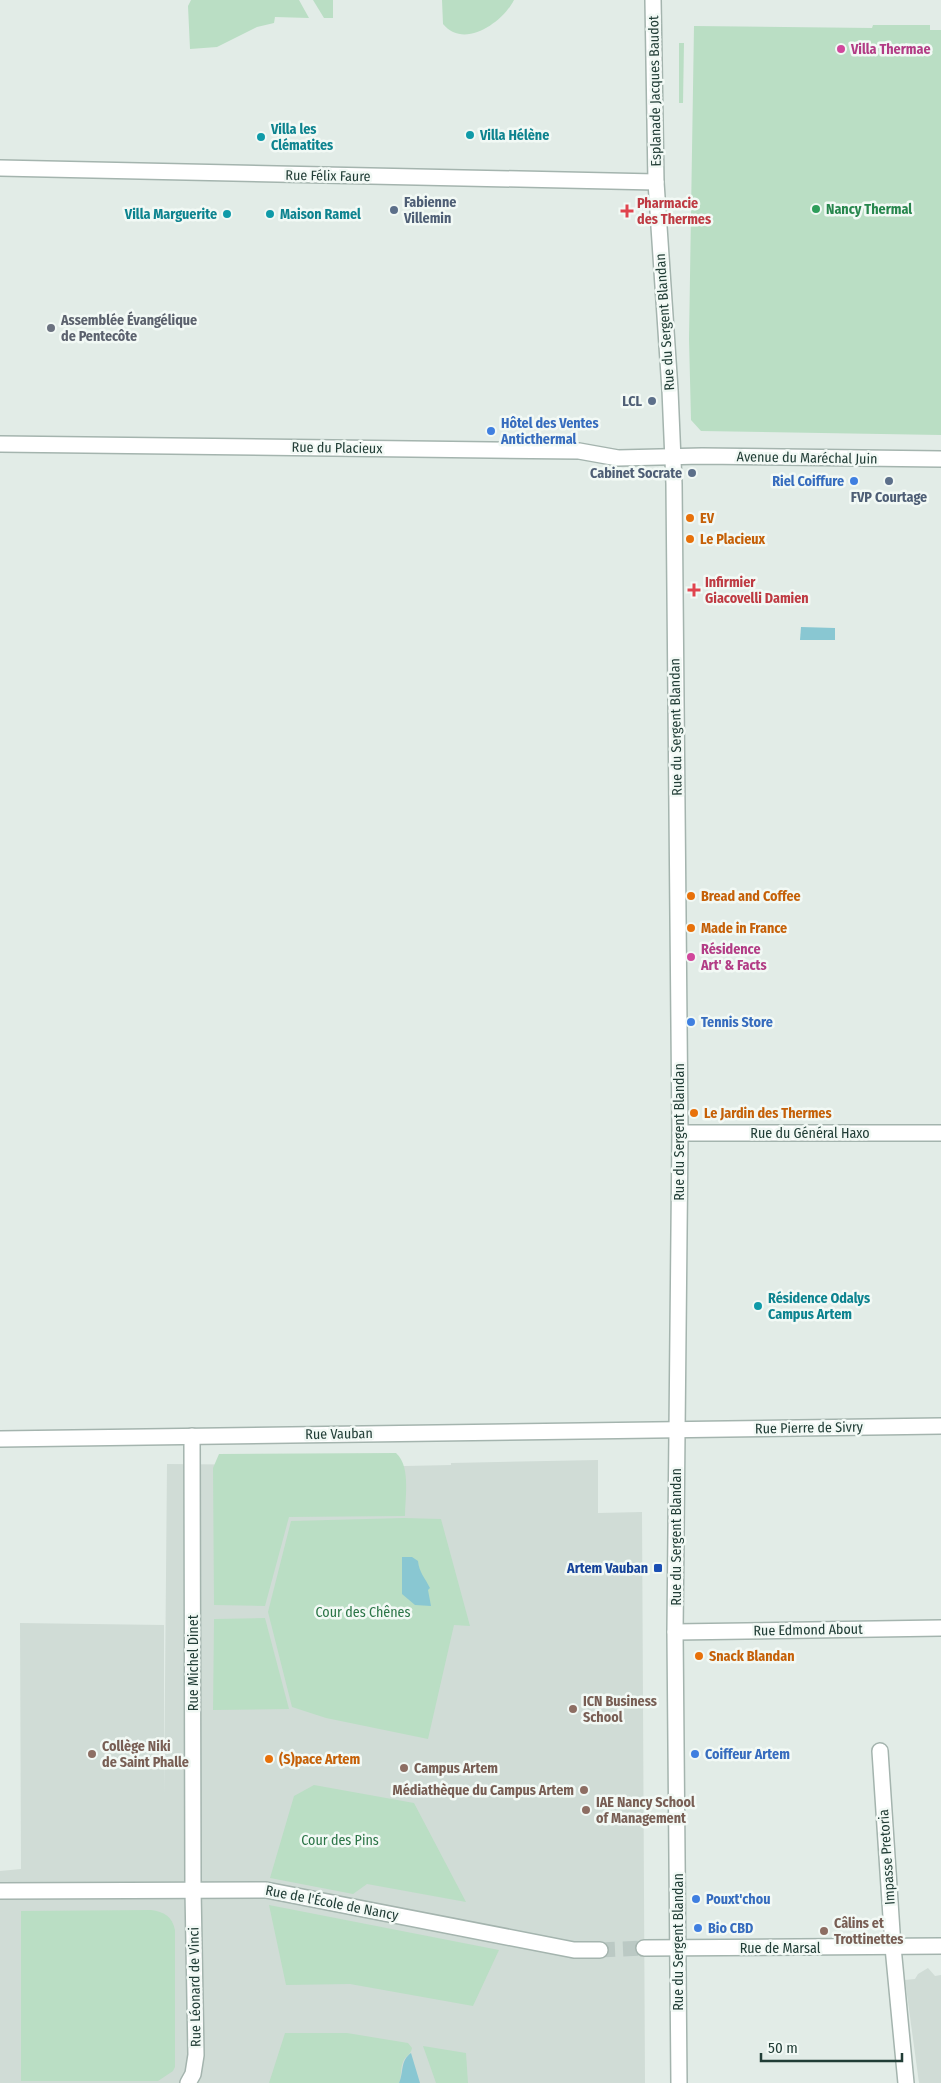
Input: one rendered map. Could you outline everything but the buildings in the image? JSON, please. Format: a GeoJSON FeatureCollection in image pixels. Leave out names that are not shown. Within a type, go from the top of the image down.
{"type":"FeatureCollection","features":[{"type":"Feature","properties":{"kind":"street","name":"Esplanade Jacques Baudot"},"geometry":{"type":"LineString","coordinates":[[654,0],[656,182]]}},
{"type":"Feature","properties":{"kind":"street","name":"Rue Félix Faure"},"geometry":{"type":"LineString","coordinates":[[0,168],[656,182]]}},
{"type":"Feature","properties":{"kind":"street","name":"Rue du Sergent Blandan"},"geometry":{"type":"LineString","coordinates":[[656,182],[673,458],[680,1133],[675,1632],[679,2083]]}},
{"type":"Feature","properties":{"kind":"street","name":"Rue du Placieux"},"geometry":{"type":"LineString","coordinates":[[0,444],[579,452],[618,458],[673,458]]}},
{"type":"Feature","properties":{"kind":"street","name":"Avenue du Maréchal Juin"},"geometry":{"type":"LineString","coordinates":[[673,458],[941,458]]}},
{"type":"Feature","properties":{"kind":"street","name":"Rue du Général Haxo"},"geometry":{"type":"LineString","coordinates":[[680,1133],[941,1133]]}},
{"type":"Feature","properties":{"kind":"street","name":"Rue Pierre de Sivry"},"geometry":{"type":"LineString","coordinates":[[677,1431],[941,1426]]}},
{"type":"Feature","properties":{"kind":"street","name":"Rue Vauban"},"geometry":{"type":"LineString","coordinates":[[0,1439],[638,1429],[677,1431]]}},
{"type":"Feature","properties":{"kind":"street","name":"Rue Michel Dinet"},"geometry":{"type":"LineString","coordinates":[[192,1436],[193,1890]]}},
{"type":"Feature","properties":{"kind":"street","name":"Rue Edmond About"},"geometry":{"type":"LineString","coordinates":[[675,1632],[941,1628]]}},
{"type":"Feature","properties":{"kind":"street","name":"Impasse Pretoria"},"geometry":{"type":"LineString","coordinates":[[880,1751],[893,1947],[906,2083]]}},
{"type":"Feature","properties":{"kind":"street","name":"Rue Léonard de Vinci"},"geometry":{"type":"LineString","coordinates":[[188,2083],[193,2074],[196,2055],[193,1890]]}},
{"type":"Feature","properties":{"kind":"street","name":"Rue de l'École de Nancy"},"geometry":{"type":"LineString","coordinates":[[0,1891],[266,1890],[574,1950],[600,1950]]}},
{"type":"Feature","properties":{"kind":"street","name":"Rue de Marsal"},"geometry":{"type":"LineString","coordinates":[[678,1948],[941,1946]]}},
{"type":"Feature","properties":{"kind":"street"},"geometry":{"type":"LineString","coordinates":[[651,1948],[678,1948]]}},
{"type":"Feature","properties":{"kind":"shaded area","name":"Campus Artem"},"geometry":{"type":"Polygon","coordinates":[[[598,1460],[598,1513],[642,1512],[645,2083],[0,2083],[0,1871],[21,1869],[20,1623],[164,1625],[164,1796],[167,1464],[405,1466],[451,1465],[451,1463],[598,1460]]]}},
{"type":"Feature","properties":{"kind":"shaded area"},"geometry":{"type":"Polygon","coordinates":[[[928,1968],[935,1976],[941,1975],[941,2083],[919,2083],[905,1980],[915,1979],[918,1974],[928,1968]]]}},
{"type":"Feature","properties":{"kind":"green space"},"geometry":{"type":"Polygon","coordinates":[[[191,0],[299,0],[309,18],[275,17],[274,23],[257,27],[217,47],[190,49],[188,6],[191,0]]]}},
{"type":"Feature","properties":{"kind":"green space"},"geometry":{"type":"Polygon","coordinates":[[[313,0],[333,0],[333,18],[324,18],[313,0]]]}},
{"type":"Feature","properties":{"kind":"green space"},"geometry":{"type":"Polygon","coordinates":[[[442,0],[514,0],[501,17],[492,24],[472,34],[461,34],[452,31],[443,24],[442,0]]]}},
{"type":"Feature","properties":{"kind":"green space","name":"Nancy Thermal"},"geometry":{"type":"Polygon","coordinates":[[[873,25],[930,25],[930,30],[941,30],[941,435],[701,431],[691,420],[689,339],[694,26],[872,28],[873,25]]]}},
{"type":"Feature","properties":{"kind":"green space"},"geometry":{"type":"Polygon","coordinates":[[[679,43],[684,43],[683,103],[679,103],[679,43]]]}},
{"type":"Feature","properties":{"kind":"green space"},"geometry":{"type":"Polygon","coordinates":[[[396,1453],[404,1466],[405,1516],[289,1517],[265,1606],[214,1605],[213,1468],[219,1454],[396,1453]]]}},
{"type":"Feature","properties":{"kind":"green space","name":"Cour des Chênes"},"geometry":{"type":"Polygon","coordinates":[[[441,1519],[470,1626],[454,1625],[428,1739],[326,1718],[292,1707],[268,1612],[291,1521],[441,1519]]]}},
{"type":"Feature","properties":{"kind":"green space"},"geometry":{"type":"Polygon","coordinates":[[[265,1618],[289,1709],[213,1710],[214,1619],[265,1618]]]}},
{"type":"Feature","properties":{"kind":"green space","name":"Cour des Pins"},"geometry":{"type":"Polygon","coordinates":[[[314,1785],[414,1803],[466,1902],[367,1884],[353,1894],[270,1878],[294,1796],[314,1785]]]}},
{"type":"Feature","properties":{"kind":"green space"},"geometry":{"type":"Polygon","coordinates":[[[269,1905],[499,1950],[473,2006],[350,1984],[286,1985],[269,1905]]]}},
{"type":"Feature","properties":{"kind":"green space"},"geometry":{"type":"Polygon","coordinates":[[[151,1910],[167,1915],[172,1921],[175,1930],[175,2067],[173,2071],[158,2081],[21,2081],[21,1911],[151,1910]]]}},
{"type":"Feature","properties":{"kind":"green space"},"geometry":{"type":"Polygon","coordinates":[[[285,2033],[347,2033],[408,2043],[412,2048],[403,2062],[399,2083],[269,2083],[285,2033]]]}},
{"type":"Feature","properties":{"kind":"green space"},"geometry":{"type":"Polygon","coordinates":[[[423,2046],[466,2053],[468,2083],[436,2083],[423,2046]]]}},
{"type":"Feature","properties":{"kind":"water"},"geometry":{"type":"Polygon","coordinates":[[[801,627],[835,628],[835,640],[800,640],[801,627]]]}},
{"type":"Feature","properties":{"kind":"water"},"geometry":{"type":"Polygon","coordinates":[[[402,1557],[412,1557],[418,1561],[421,1572],[430,1588],[428,1590],[431,1606],[415,1605],[402,1594],[402,1557]]]}},
{"type":"Feature","properties":{"kind":"water"},"geometry":{"type":"Polygon","coordinates":[[[411,2053],[420,2083],[399,2083],[405,2060],[411,2053]]]}},
{"type":"Feature","properties":{"kind":"tunnel"},"geometry":{"type":"LineString","coordinates":[[600,1950],[644,1948]]}},
{"type":"Feature","properties":{"kind":"place","name":"Villa Thermae"},"geometry":{"type":"Point","coordinates":[841,49]}},
{"type":"Feature","properties":{"kind":"place","name":"Villa Hélène"},"geometry":{"type":"Point","coordinates":[470,135]}},
{"type":"Feature","properties":{"kind":"place","name":"Villa les Clématites"},"geometry":{"type":"Point","coordinates":[261,137]}},
{"type":"Feature","properties":{"kind":"place","name":"Nancy Thermal"},"geometry":{"type":"Point","coordinates":[816,209]}},
{"type":"Feature","properties":{"kind":"place","name":"Fabienne Villemin"},"geometry":{"type":"Point","coordinates":[394,210]}},
{"type":"Feature","properties":{"kind":"place","name":"Pharmacie des Thermes"},"geometry":{"type":"Point","coordinates":[627,211]}},
{"type":"Feature","properties":{"kind":"place","name":"Villa Marguerite"},"geometry":{"type":"Point","coordinates":[227,214]}},
{"type":"Feature","properties":{"kind":"place","name":"Maison Ramel"},"geometry":{"type":"Point","coordinates":[270,214]}},
{"type":"Feature","properties":{"kind":"place","name":"Assemblée Évangélique de Pentecôte"},"geometry":{"type":"Point","coordinates":[51,328]}},
{"type":"Feature","properties":{"kind":"place","name":"LCL"},"geometry":{"type":"Point","coordinates":[652,401]}},
{"type":"Feature","properties":{"kind":"place","name":"Hôtel des Ventes Anticthermal"},"geometry":{"type":"Point","coordinates":[491,431]}},
{"type":"Feature","properties":{"kind":"place","name":"Cabinet Socrate"},"geometry":{"type":"Point","coordinates":[692,473]}},
{"type":"Feature","properties":{"kind":"place","name":"Riel Coiffure"},"geometry":{"type":"Point","coordinates":[854,481]}},
{"type":"Feature","properties":{"kind":"place","name":"FVP Courtage"},"geometry":{"type":"Point","coordinates":[889,481]}},
{"type":"Feature","properties":{"kind":"place","name":"EV"},"geometry":{"type":"Point","coordinates":[690,518]}},
{"type":"Feature","properties":{"kind":"place","name":"Le Placieux"},"geometry":{"type":"Point","coordinates":[690,539]}},
{"type":"Feature","properties":{"kind":"place","name":"Infirmier Giacovelli Damien"},"geometry":{"type":"Point","coordinates":[694,590]}},
{"type":"Feature","properties":{"kind":"place","name":"Bread and Coffee"},"geometry":{"type":"Point","coordinates":[691,896]}},
{"type":"Feature","properties":{"kind":"place","name":"Made in France"},"geometry":{"type":"Point","coordinates":[691,928]}},
{"type":"Feature","properties":{"kind":"place","name":"Résidence Art' & Facts"},"geometry":{"type":"Point","coordinates":[691,957]}},
{"type":"Feature","properties":{"kind":"place","name":"Tennis Store"},"geometry":{"type":"Point","coordinates":[691,1022]}},
{"type":"Feature","properties":{"kind":"place","name":"Le Jardin des Thermes"},"geometry":{"type":"Point","coordinates":[694,1113]}},
{"type":"Feature","properties":{"kind":"place","name":"Résidence Odalys Campus Artem"},"geometry":{"type":"Point","coordinates":[758,1306]}},
{"type":"Feature","properties":{"kind":"place","name":"Artem Vauban"},"geometry":{"type":"Point","coordinates":[658,1568]}},
{"type":"Feature","properties":{"kind":"place","name":"Snack Blandan"},"geometry":{"type":"Point","coordinates":[699,1656]}},
{"type":"Feature","properties":{"kind":"place","name":"ICN Business School"},"geometry":{"type":"Point","coordinates":[573,1709]}},
{"type":"Feature","properties":{"kind":"place","name":"Collège Niki de Saint Phalle"},"geometry":{"type":"Point","coordinates":[92,1754]}},
{"type":"Feature","properties":{"kind":"place","name":"Coiffeur Artem"},"geometry":{"type":"Point","coordinates":[695,1754]}},
{"type":"Feature","properties":{"kind":"place","name":"(S)pace Artem"},"geometry":{"type":"Point","coordinates":[269,1759]}},
{"type":"Feature","properties":{"kind":"place","name":"Campus Artem"},"geometry":{"type":"Point","coordinates":[404,1768]}},
{"type":"Feature","properties":{"kind":"place","name":"Médiathèque du Campus Artem"},"geometry":{"type":"Point","coordinates":[584,1790]}},
{"type":"Feature","properties":{"kind":"place","name":"IAE Nancy School of Management"},"geometry":{"type":"Point","coordinates":[586,1810]}},
{"type":"Feature","properties":{"kind":"place","name":"Pouxt'chou"},"geometry":{"type":"Point","coordinates":[696,1899]}},
{"type":"Feature","properties":{"kind":"place","name":"Bio CBD"},"geometry":{"type":"Point","coordinates":[698,1928]}},
{"type":"Feature","properties":{"kind":"place","name":"Câlins et Trottinettes"},"geometry":{"type":"Point","coordinates":[824,1931]}}]}
